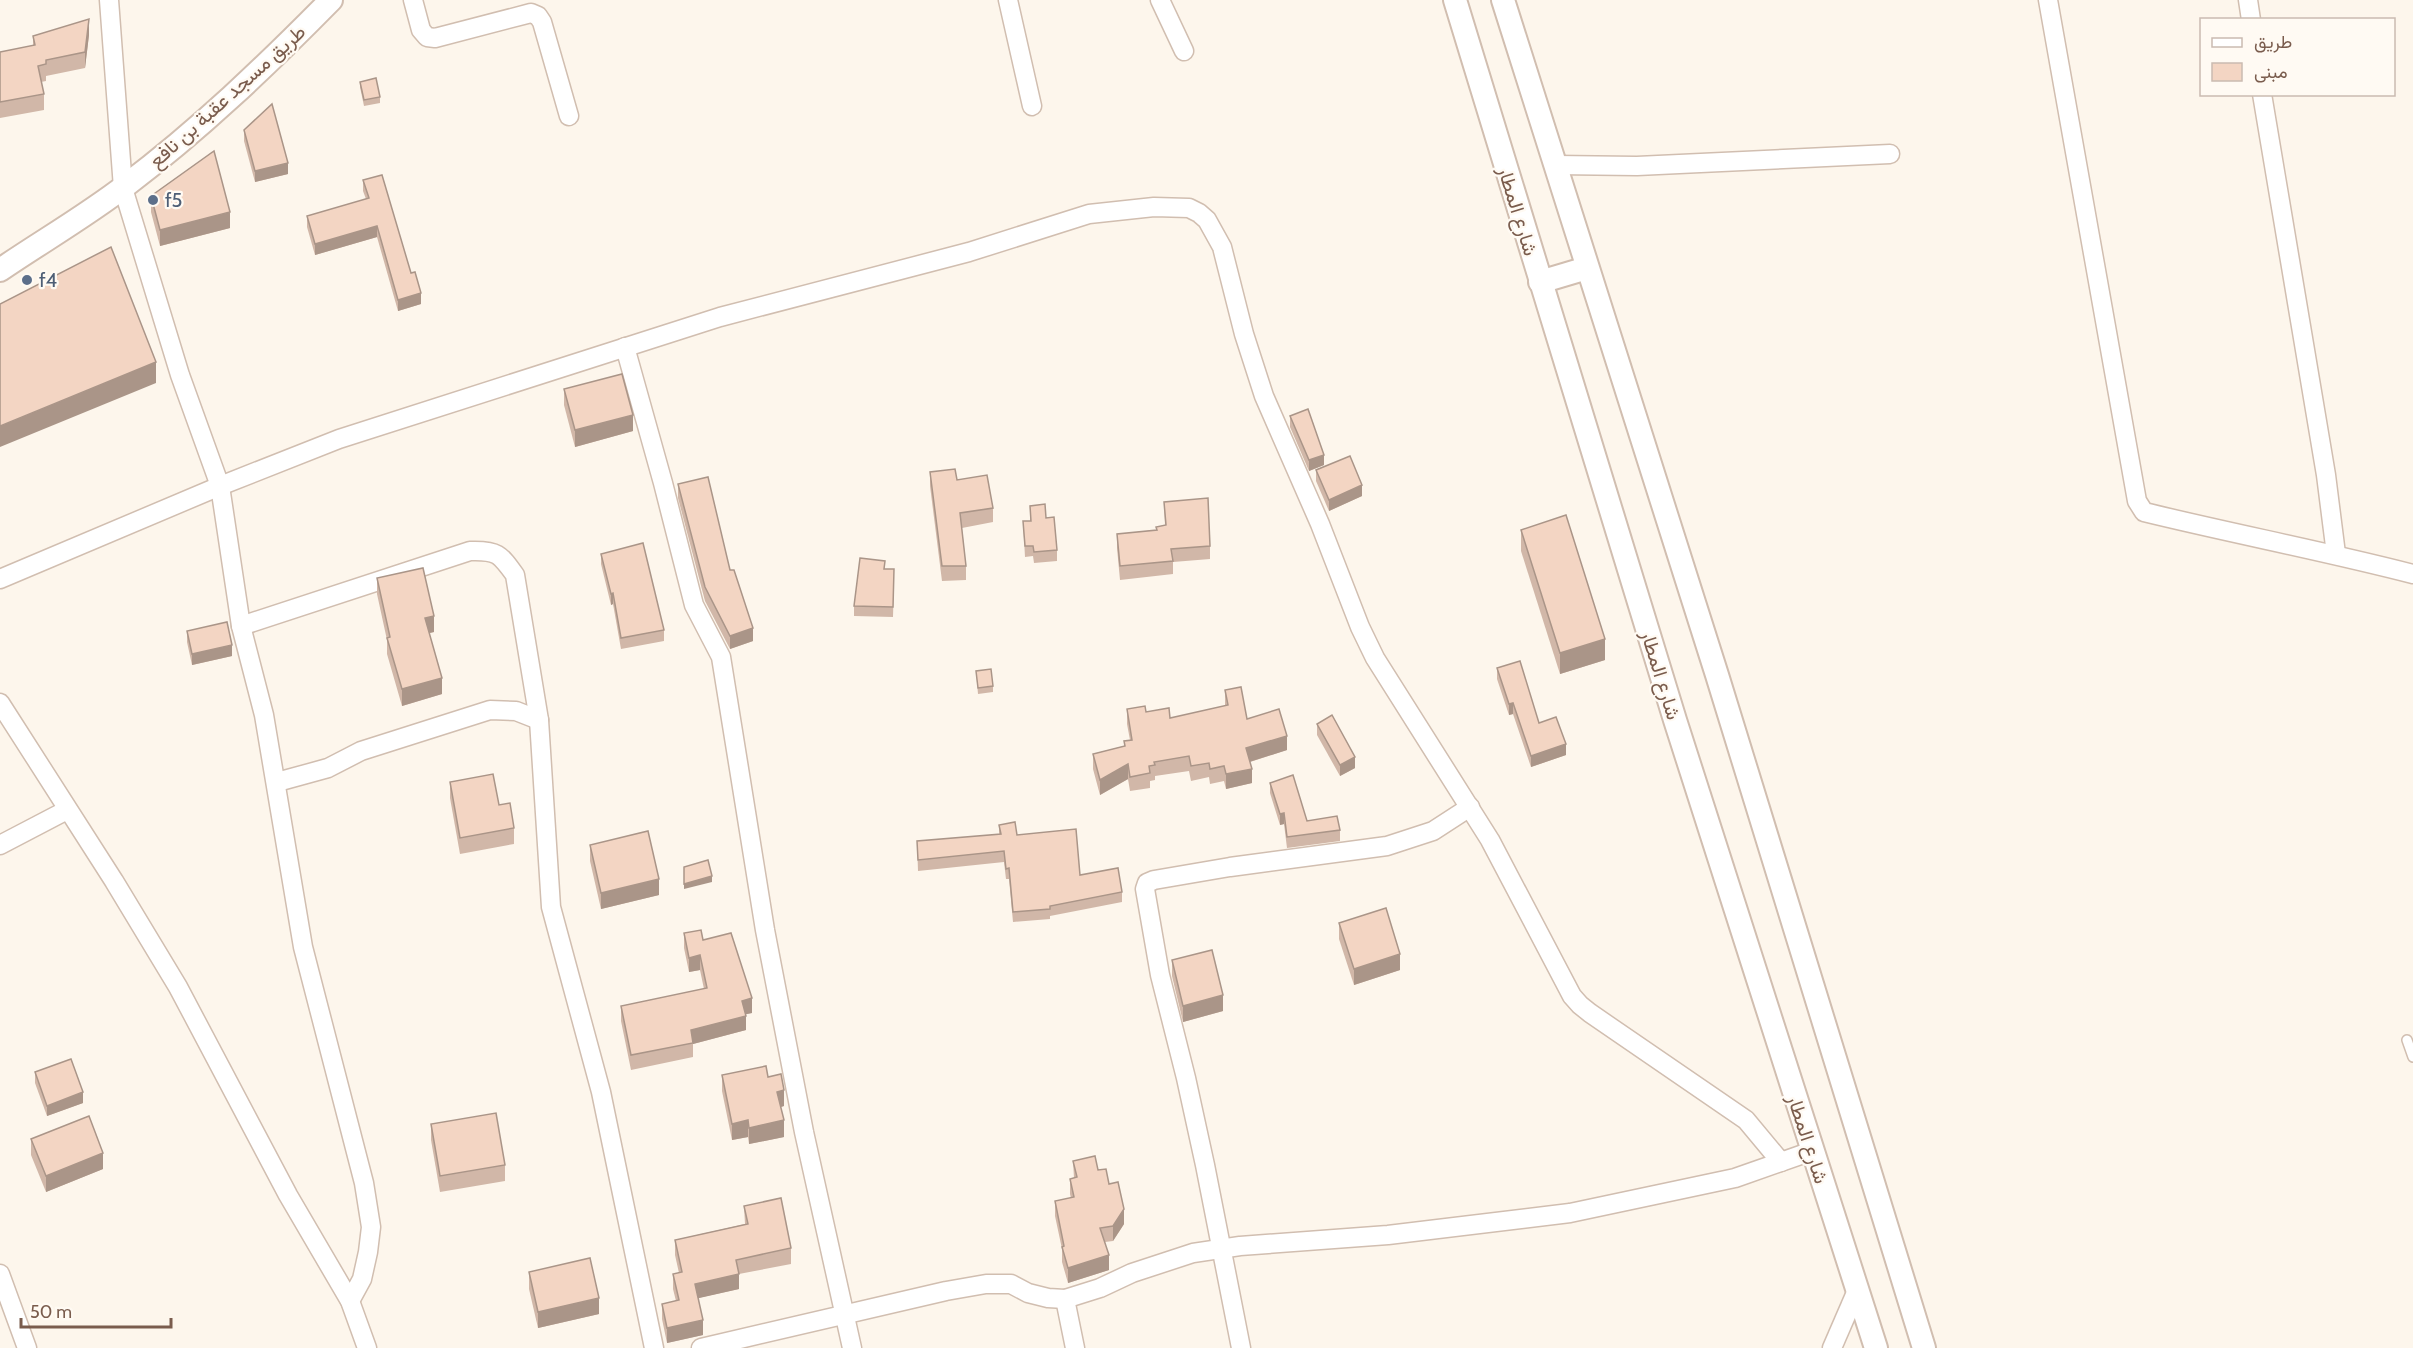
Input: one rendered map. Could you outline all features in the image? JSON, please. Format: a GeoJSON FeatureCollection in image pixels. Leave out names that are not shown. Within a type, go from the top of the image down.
{"type":"FeatureCollection","features":[{"type":"Feature","properties":{"kind":"street"},"geometry":{"type":"LineString","coordinates":[[109,0],[123,188],[180,375],[220,486],[241,626],[264,715],[277,782],[303,947],[364,1183],[370,1227],[368,1252],[362,1279],[350,1301]]}},
{"type":"Feature","properties":{"kind":"street","name":"طريق مسجد عقبة بن نافع"},"geometry":{"type":"LineString","coordinates":[[0,270],[123,188],[199,127],[273,59],[331,0]]}},
{"type":"Feature","properties":{"kind":"street"},"geometry":{"type":"LineString","coordinates":[[413,0],[421,30],[427,37],[435,38],[531,13],[538,16],[542,22],[569,116]]}},
{"type":"Feature","properties":{"kind":"street"},"geometry":{"type":"LineString","coordinates":[[1008,0],[1032,106]]}},
{"type":"Feature","properties":{"kind":"street"},"geometry":{"type":"LineString","coordinates":[[1160,0],[1184,51]]}},
{"type":"Feature","properties":{"kind":"street","name":"شارع المطار"},"geometry":{"type":"LineString","coordinates":[[1455,0],[1540,282],[1812,1151],[1876,1348]]}},
{"type":"Feature","properties":{"kind":"street"},"geometry":{"type":"LineString","coordinates":[[1503,0],[1717,675],[1924,1348]]}},
{"type":"Feature","properties":{"kind":"street"},"geometry":{"type":"LineString","coordinates":[[2048,0],[2137,501],[2144,512],[2336,554],[2413,574]]}},
{"type":"Feature","properties":{"kind":"street"},"geometry":{"type":"LineString","coordinates":[[2248,0],[2251,18]]}},
{"type":"Feature","properties":{"kind":"street"},"geometry":{"type":"LineString","coordinates":[[2262,96],[2326,476],[2336,554]]}},
{"type":"Feature","properties":{"kind":"street"},"geometry":{"type":"LineString","coordinates":[[1555,165],[1637,166],[1890,154]]}},
{"type":"Feature","properties":{"kind":"street"},"geometry":{"type":"LineString","coordinates":[[0,579],[220,486],[339,440],[720,317],[969,252],[1089,214],[1154,207],[1189,208],[1199,213],[1216,233],[1222,247],[1244,334],[1264,396],[1311,504],[1360,627],[1376,658],[1490,840],[1572,996],[1580,1005],[1746,1120],[1781,1162]]}},
{"type":"Feature","properties":{"kind":"street"},"geometry":{"type":"LineString","coordinates":[[1540,282],[1587,268]]}},
{"type":"Feature","properties":{"kind":"street"},"geometry":{"type":"LineString","coordinates":[[625,347],[694,605],[721,657],[767,942],[804,1131],[852,1348]]}},
{"type":"Feature","properties":{"kind":"street"},"geometry":{"type":"LineString","coordinates":[[241,626],[470,551],[490,550],[503,557],[515,575],[539,720],[551,907],[601,1092],[654,1348]]}},
{"type":"Feature","properties":{"kind":"street"},"geometry":{"type":"LineString","coordinates":[[0,703],[114,881],[177,987],[288,1195],[350,1301],[367,1348]]}},
{"type":"Feature","properties":{"kind":"street"},"geometry":{"type":"LineString","coordinates":[[277,782],[328,768],[361,751],[490,710],[516,711],[539,720]]}},
{"type":"Feature","properties":{"kind":"street"},"geometry":{"type":"LineString","coordinates":[[1241,1348],[1223,1250],[1186,1077],[1160,975],[1145,889],[1148,883],[1154,880],[1230,867],[1387,846],[1433,831],[1470,807]]}},
{"type":"Feature","properties":{"kind":"street"},"geometry":{"type":"LineString","coordinates":[[0,844],[67,810]]}},
{"type":"Feature","properties":{"kind":"street"},"geometry":{"type":"LineString","coordinates":[[701,1348],[946,1291],[986,1284],[1011,1284],[1028,1293],[1065,1299],[1100,1288],[1132,1273],[1183,1257],[1240,1246],[1388,1235],[1570,1213],[1735,1178],[1812,1151]]}},
{"type":"Feature","properties":{"kind":"street"},"geometry":{"type":"LineString","coordinates":[[0,1274],[27,1348]]}},
{"type":"Feature","properties":{"kind":"street"},"geometry":{"type":"LineString","coordinates":[[1832,1348],[1858,1288]]}},
{"type":"Feature","properties":{"kind":"street"},"geometry":{"type":"LineString","coordinates":[[1065,1299],[1075,1348]]}},
{"type":"Feature","properties":{"kind":"lane"},"geometry":{"type":"LineString","coordinates":[[2408,1040],[2413,1057]]}},
{"type":"Feature","properties":{"kind":"building"},"geometry":{"type":"Polygon","coordinates":[[[89,19],[85,52],[46,60],[46,64],[38,66],[44,94],[0,102],[0,52],[35,45],[33,36],[89,19]]]}},
{"type":"Feature","properties":{"kind":"building"},"geometry":{"type":"Polygon","coordinates":[[[376,78],[380,97],[364,100],[360,82],[376,78]]]}},
{"type":"Feature","properties":{"kind":"building"},"geometry":{"type":"Polygon","coordinates":[[[272,104],[288,163],[255,171],[244,130],[272,104]]]}},
{"type":"Feature","properties":{"kind":"building"},"geometry":{"type":"Polygon","coordinates":[[[214,151],[230,212],[160,230],[151,196],[214,151]]]}},
{"type":"Feature","properties":{"kind":"building"},"geometry":{"type":"Polygon","coordinates":[[[382,175],[411,273],[415,272],[421,293],[398,300],[377,226],[315,244],[307,216],[369,198],[363,180],[382,175]]]}},
{"type":"Feature","properties":{"kind":"building"},"geometry":{"type":"Polygon","coordinates":[[[111,247],[156,362],[0,426],[0,304],[111,247]]]}},
{"type":"Feature","properties":{"kind":"building"},"geometry":{"type":"Polygon","coordinates":[[[622,374],[633,415],[575,430],[564,389],[622,374]]]}},
{"type":"Feature","properties":{"kind":"building"},"geometry":{"type":"Polygon","coordinates":[[[1308,409],[1324,455],[1309,460],[1290,416],[1308,409]]]}},
{"type":"Feature","properties":{"kind":"building"},"geometry":{"type":"Polygon","coordinates":[[[1350,456],[1362,485],[1329,500],[1316,470],[1350,456]]]}},
{"type":"Feature","properties":{"kind":"building"},"geometry":{"type":"Polygon","coordinates":[[[955,469],[957,480],[987,475],[993,508],[960,513],[966,566],[942,566],[930,472],[955,469]]]}},
{"type":"Feature","properties":{"kind":"building"},"geometry":{"type":"Polygon","coordinates":[[[708,477],[730,570],[734,570],[753,628],[730,636],[705,587],[678,484],[708,477]]]}},
{"type":"Feature","properties":{"kind":"building"},"geometry":{"type":"Polygon","coordinates":[[[1208,498],[1210,546],[1171,549],[1173,561],[1120,566],[1117,534],[1157,530],[1156,527],[1166,525],[1164,502],[1208,498]]]}},
{"type":"Feature","properties":{"kind":"building"},"geometry":{"type":"Polygon","coordinates":[[[1045,504],[1046,518],[1054,517],[1057,550],[1034,552],[1033,546],[1025,546],[1023,521],[1031,521],[1030,506],[1045,504]]]}},
{"type":"Feature","properties":{"kind":"building"},"geometry":{"type":"Polygon","coordinates":[[[1566,515],[1605,639],[1560,653],[1521,530],[1566,515]]]}},
{"type":"Feature","properties":{"kind":"building"},"geometry":{"type":"Polygon","coordinates":[[[643,543],[664,630],[621,638],[613,593],[611,594],[601,554],[643,543]]]}},
{"type":"Feature","properties":{"kind":"building"},"geometry":{"type":"Polygon","coordinates":[[[860,558],[885,561],[884,569],[894,569],[893,607],[854,606],[860,558]]]}},
{"type":"Feature","properties":{"kind":"building"},"geometry":{"type":"Polygon","coordinates":[[[423,568],[434,616],[425,618],[442,678],[402,689],[387,638],[390,637],[377,578],[423,568]]]}},
{"type":"Feature","properties":{"kind":"building"},"geometry":{"type":"Polygon","coordinates":[[[227,622],[232,645],[192,654],[187,631],[227,622]]]}},
{"type":"Feature","properties":{"kind":"building"},"geometry":{"type":"Polygon","coordinates":[[[1520,661],[1539,723],[1556,717],[1566,744],[1531,756],[1513,703],[1509,704],[1497,668],[1520,661]]]}},
{"type":"Feature","properties":{"kind":"building"},"geometry":{"type":"Polygon","coordinates":[[[991,669],[993,686],[978,688],[976,671],[991,669]]]}},
{"type":"Feature","properties":{"kind":"building"},"geometry":{"type":"Polygon","coordinates":[[[1241,687],[1247,719],[1279,709],[1287,736],[1246,748],[1252,769],[1226,774],[1224,766],[1210,769],[1209,763],[1191,766],[1189,756],[1154,762],[1155,765],[1149,766],[1150,773],[1130,777],[1128,764],[1100,780],[1093,754],[1125,746],[1124,741],[1132,740],[1127,709],[1145,706],[1146,712],[1169,708],[1170,718],[1228,705],[1225,690],[1241,687]]]}},
{"type":"Feature","properties":{"kind":"building"},"geometry":{"type":"Polygon","coordinates":[[[1332,715],[1355,757],[1340,765],[1317,724],[1332,715]]]}},
{"type":"Feature","properties":{"kind":"building"},"geometry":{"type":"Polygon","coordinates":[[[493,774],[499,805],[510,803],[514,828],[460,838],[450,782],[493,774]]]}},
{"type":"Feature","properties":{"kind":"building"},"geometry":{"type":"Polygon","coordinates":[[[1293,775],[1307,821],[1337,816],[1340,830],[1287,837],[1284,813],[1280,814],[1270,783],[1293,775]]]}},
{"type":"Feature","properties":{"kind":"building"},"geometry":{"type":"Polygon","coordinates":[[[1015,822],[1017,835],[1076,829],[1080,875],[1118,868],[1122,892],[1050,906],[1050,909],[1013,912],[1009,868],[1006,869],[1004,851],[918,860],[917,841],[1001,834],[999,825],[1015,822]]]}},
{"type":"Feature","properties":{"kind":"building"},"geometry":{"type":"Polygon","coordinates":[[[648,831],[659,879],[601,893],[590,845],[648,831]]]}},
{"type":"Feature","properties":{"kind":"building"},"geometry":{"type":"Polygon","coordinates":[[[708,860],[712,876],[684,884],[684,867],[708,860]]]}},
{"type":"Feature","properties":{"kind":"building"},"geometry":{"type":"Polygon","coordinates":[[[1386,908],[1400,954],[1354,969],[1339,923],[1386,908]]]}},
{"type":"Feature","properties":{"kind":"building"},"geometry":{"type":"Polygon","coordinates":[[[701,930],[703,940],[731,933],[752,998],[742,1001],[746,1016],[691,1030],[693,1043],[631,1055],[621,1006],[707,988],[700,955],[689,958],[684,933],[701,930]]]}},
{"type":"Feature","properties":{"kind":"building"},"geometry":{"type":"Polygon","coordinates":[[[1212,950],[1223,995],[1183,1006],[1172,960],[1212,950]]]}},
{"type":"Feature","properties":{"kind":"building"},"geometry":{"type":"Polygon","coordinates":[[[71,1059],[83,1092],[47,1106],[35,1072],[71,1059]]]}},
{"type":"Feature","properties":{"kind":"building"},"geometry":{"type":"Polygon","coordinates":[[[766,1066],[768,1077],[781,1074],[784,1090],[777,1092],[784,1120],[749,1128],[748,1120],[732,1124],[722,1075],[766,1066]]]}},
{"type":"Feature","properties":{"kind":"building"},"geometry":{"type":"Polygon","coordinates":[[[496,1113],[505,1165],[440,1176],[431,1124],[496,1113]]]}},
{"type":"Feature","properties":{"kind":"building"},"geometry":{"type":"Polygon","coordinates":[[[89,1116],[103,1153],[46,1176],[31,1139],[89,1116]]]}},
{"type":"Feature","properties":{"kind":"building"},"geometry":{"type":"Polygon","coordinates":[[[1095,1156],[1098,1170],[1106,1169],[1109,1184],[1118,1182],[1124,1209],[1113,1226],[1100,1228],[1109,1255],[1068,1268],[1062,1247],[1064,1246],[1055,1201],[1074,1197],[1070,1179],[1077,1177],[1073,1161],[1095,1156]]]}},
{"type":"Feature","properties":{"kind":"building"},"geometry":{"type":"Polygon","coordinates":[[[781,1198],[791,1248],[736,1260],[739,1274],[695,1284],[703,1320],[667,1328],[662,1304],[679,1300],[673,1274],[682,1272],[675,1240],[748,1224],[744,1206],[781,1198]]]}},
{"type":"Feature","properties":{"kind":"building"},"geometry":{"type":"Polygon","coordinates":[[[590,1258],[599,1298],[538,1312],[529,1272],[590,1258]]]}},
{"type":"Feature","properties":{"kind":"place","name":"f5"},"geometry":{"type":"Point","coordinates":[153,200]}},
{"type":"Feature","properties":{"kind":"place","name":"f4"},"geometry":{"type":"Point","coordinates":[27,280]}}]}
